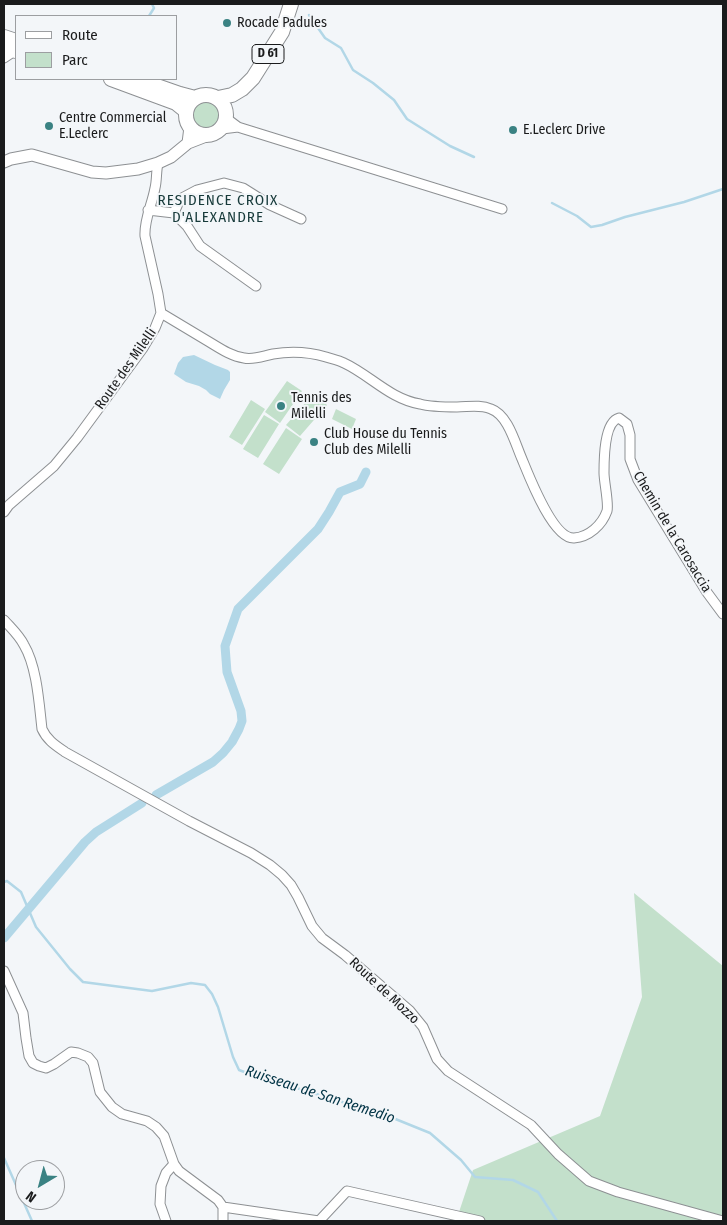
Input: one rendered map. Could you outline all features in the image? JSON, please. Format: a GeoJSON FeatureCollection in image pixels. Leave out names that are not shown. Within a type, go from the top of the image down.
{"type":"FeatureCollection","features":[{"type":"Feature","properties":{"kind":"main road","name":"D 61"},"geometry":{"type":"LineString","coordinates":[[225,109],[253,78],[267,56],[282,32],[291,4]]}},
{"type":"Feature","properties":{"kind":"main road"},"geometry":{"type":"LineString","coordinates":[[4,37],[11,50]]}},
{"type":"Feature","properties":{"kind":"main road"},"geometry":{"type":"LineString","coordinates":[[114,80],[176,103],[186,111]]}},
{"type":"Feature","properties":{"kind":"main road"},"geometry":{"type":"LineString","coordinates":[[140,80],[195,98]]}},
{"type":"Feature","properties":{"kind":"main road"},"geometry":{"type":"LineString","coordinates":[[206,94],[225,109],[217,132],[206,136],[194,132],[186,117],[188,106],[195,98],[201,95],[206,94]]}},
{"type":"Feature","properties":{"kind":"street"},"geometry":{"type":"LineString","coordinates":[[225,109],[238,128],[502,210]]}},
{"type":"Feature","properties":{"kind":"street"},"geometry":{"type":"LineString","coordinates":[[188,143],[190,127]]}},
{"type":"Feature","properties":{"kind":"street"},"geometry":{"type":"LineString","coordinates":[[4,162],[11,158],[32,155],[92,172],[106,173],[138,169],[171,157],[188,143],[206,136]]}},
{"type":"Feature","properties":{"kind":"street","name":"Route des Milelli"},"geometry":{"type":"LineString","coordinates":[[4,512],[8,505],[54,466],[77,438],[143,348],[155,328],[161,313],[145,228],[155,188],[158,163]]}},
{"type":"Feature","properties":{"kind":"street"},"geometry":{"type":"LineString","coordinates":[[174,213],[180,200],[197,190],[224,183],[243,188],[270,205],[301,220]]}},
{"type":"Feature","properties":{"kind":"street"},"geometry":{"type":"LineString","coordinates":[[148,210],[174,213],[187,226],[200,246],[256,286]]}},
{"type":"Feature","properties":{"kind":"street","name":"Chemin de la Carosaccia"},"geometry":{"type":"LineString","coordinates":[[161,313],[231,355],[257,358],[294,351],[324,356],[344,363],[408,401],[421,405],[482,406],[492,409],[501,415],[510,432],[551,521],[562,534],[572,538],[587,535],[598,526],[607,510],[604,473],[605,446],[609,426],[614,419],[622,420],[627,424],[630,435],[630,459],[638,480],[706,591],[723,614]]}},
{"type":"Feature","properties":{"kind":"street","name":"Route de Mozzo"},"geometry":{"type":"LineString","coordinates":[[4,620],[24,644],[29,656],[42,729],[45,737],[50,742],[270,865],[291,885],[312,926],[322,938],[410,1012],[423,1027],[437,1058],[448,1070],[531,1125],[558,1154],[589,1181],[618,1192],[723,1221]]}},
{"type":"Feature","properties":{"kind":"street"},"geometry":{"type":"LineString","coordinates":[[4,971],[23,1013],[29,1056],[33,1062],[46,1068],[72,1052],[88,1056],[93,1063],[100,1092],[112,1107],[122,1114],[147,1121],[156,1127],[164,1136],[174,1164],[179,1171],[218,1200],[223,1207],[223,1221]]}},
{"type":"Feature","properties":{"kind":"street"},"geometry":{"type":"LineString","coordinates":[[166,1221],[160,1204],[161,1186],[166,1173],[174,1164]]}},
{"type":"Feature","properties":{"kind":"street"},"geometry":{"type":"LineString","coordinates":[[223,1207],[319,1221],[347,1191],[480,1221]]}},
{"type":"Feature","properties":{"kind":"green space"},"geometry":{"type":"Polygon","coordinates":[[[206,100],[217,104],[221,115],[217,126],[206,130],[195,126],[191,115],[195,104],[206,100]]]}},
{"type":"Feature","properties":{"kind":"green space"},"geometry":{"type":"Polygon","coordinates":[[[287,381],[302,391],[280,423],[265,412],[287,381]]]}},
{"type":"Feature","properties":{"kind":"green space"},"geometry":{"type":"Polygon","coordinates":[[[314,393],[327,405],[300,436],[286,425],[314,393]]]}},
{"type":"Feature","properties":{"kind":"green space"},"geometry":{"type":"Polygon","coordinates":[[[251,400],[265,409],[242,445],[229,437],[251,400]]]}},
{"type":"Feature","properties":{"kind":"green space"},"geometry":{"type":"Polygon","coordinates":[[[336,409],[356,419],[352,429],[332,419],[336,409]]]}},
{"type":"Feature","properties":{"kind":"green space"},"geometry":{"type":"Polygon","coordinates":[[[264,415],[279,424],[258,458],[243,449],[264,415]]]}},
{"type":"Feature","properties":{"kind":"green space"},"geometry":{"type":"Polygon","coordinates":[[[286,428],[302,439],[279,474],[263,464],[286,428]]]}},
{"type":"Feature","properties":{"kind":"green space"},"geometry":{"type":"Polygon","coordinates":[[[634,893],[723,966],[723,1221],[456,1221],[473,1170],[600,1116],[642,997],[634,893]]]}},
{"type":"Feature","properties":{"kind":"water"},"geometry":{"type":"Polygon","coordinates":[[[194,355],[230,372],[230,380],[220,399],[174,374],[178,363],[183,357],[194,355]]]}},
{"type":"Feature","properties":{"kind":"waterway"},"geometry":{"type":"LineString","coordinates":[[150,15],[154,8],[152,4]]}},
{"type":"Feature","properties":{"kind":"waterway"},"geometry":{"type":"LineString","coordinates":[[309,15],[325,38],[341,48],[353,70],[394,100],[407,119],[450,146],[474,157]]}},
{"type":"Feature","properties":{"kind":"waterway"},"geometry":{"type":"LineString","coordinates":[[552,203],[577,216],[591,227],[684,202],[723,189]]}},
{"type":"Feature","properties":{"kind":"waterway"},"geometry":{"type":"LineString","coordinates":[[156,795],[213,762],[232,742],[242,721],[241,711],[227,672],[225,646],[238,609],[318,529],[340,492],[360,484],[366,472]]}},
{"type":"Feature","properties":{"kind":"waterway"},"geometry":{"type":"LineString","coordinates":[[4,938],[85,842],[96,832],[142,803]]}},
{"type":"Feature","properties":{"kind":"waterway","name":"Ruisseau de San Remedio"},"geometry":{"type":"LineString","coordinates":[[4,882],[7,881],[21,892],[36,927],[83,982],[152,991],[191,983],[205,985],[218,1007],[233,1057],[239,1070],[388,1116],[430,1133],[461,1160],[475,1177],[513,1180],[538,1192],[557,1221]]}},
{"type":"Feature","properties":{"kind":"waterway"},"geometry":{"type":"LineString","coordinates":[[4,1158],[32,1221]]}},
{"type":"Feature","properties":{"kind":"place","name":"Rocade Padules"},"geometry":{"type":"Point","coordinates":[227,23]}},
{"type":"Feature","properties":{"kind":"place","name":"Centre Commercial E.Leclerc"},"geometry":{"type":"Point","coordinates":[49,126]}},
{"type":"Feature","properties":{"kind":"place","name":"E.Leclerc Drive"},"geometry":{"type":"Point","coordinates":[513,130]}},
{"type":"Feature","properties":{"kind":"place","name":"Tennis des Milelli"},"geometry":{"type":"Point","coordinates":[281,406]}},
{"type":"Feature","properties":{"kind":"place","name":"Club House du Tennis Club des Milelli"},"geometry":{"type":"Point","coordinates":[314,442]}},
{"type":"Feature","properties":{"kind":"district","name":"RESIDENCE CROIX D'ALEXANDRE"},"geometry":{"type":"Point","coordinates":[218,210]}}]}
